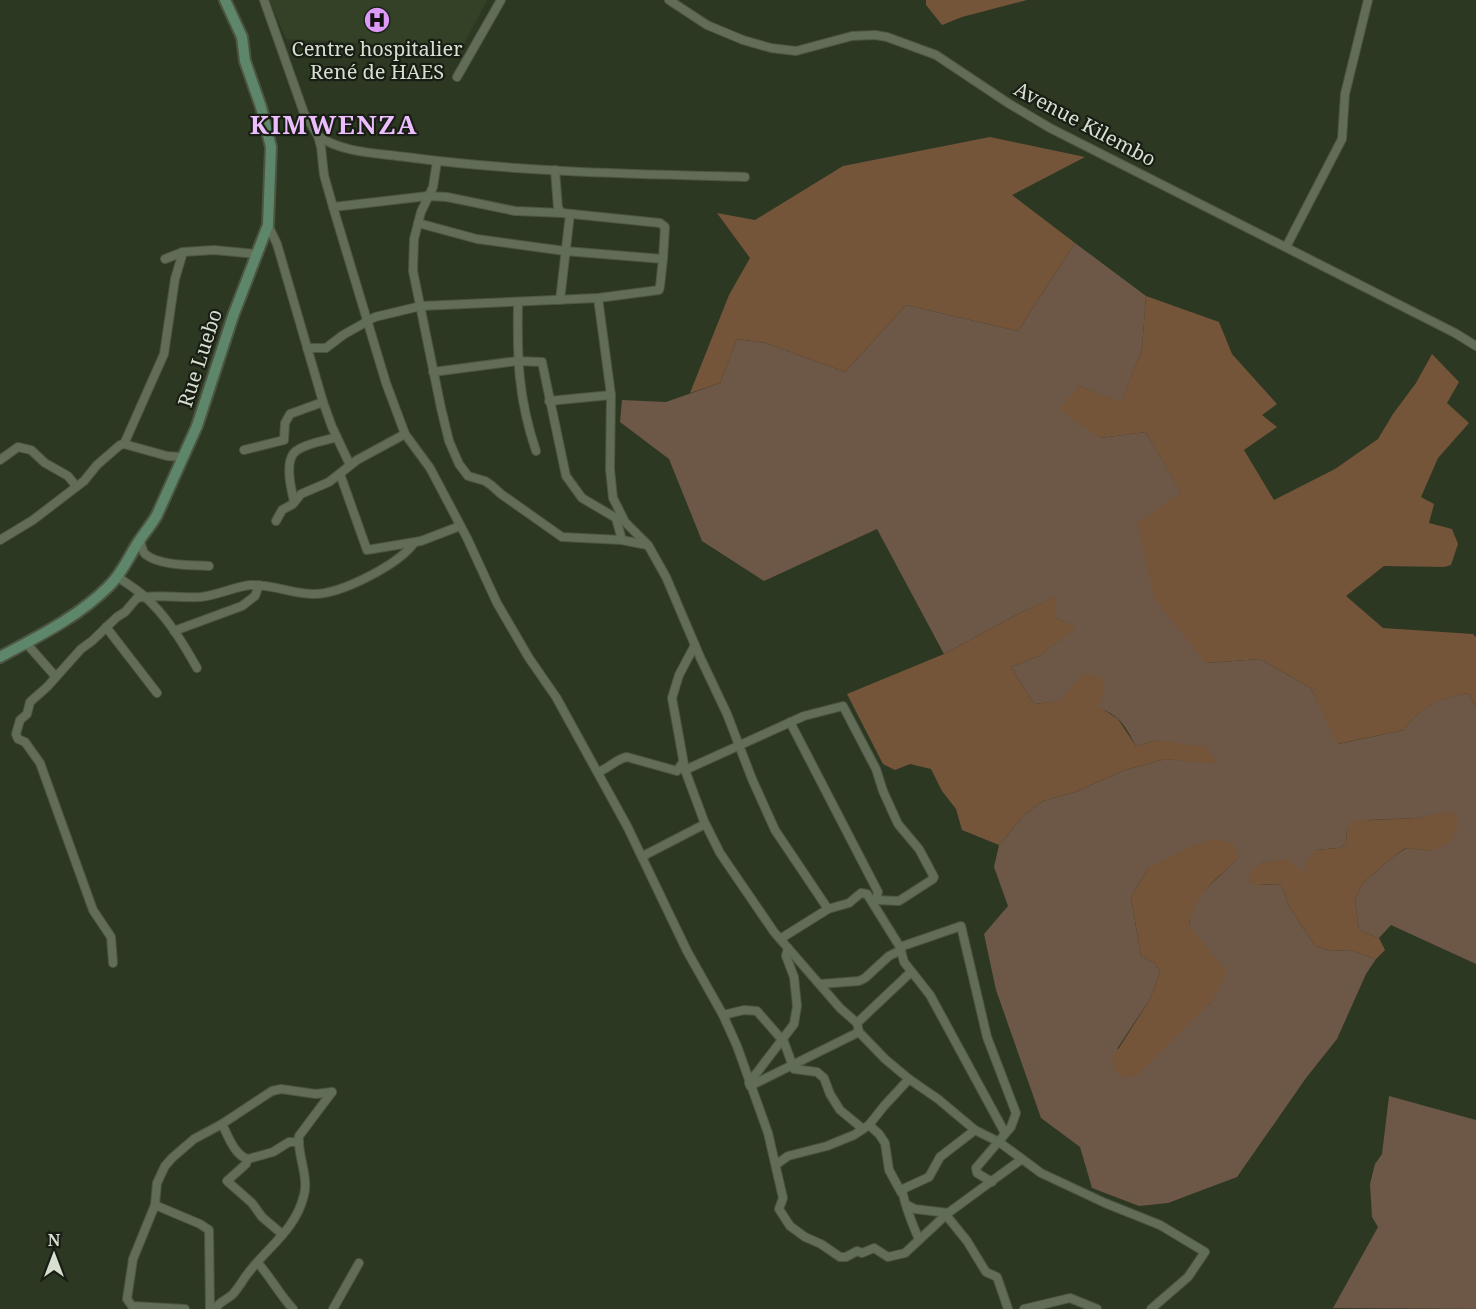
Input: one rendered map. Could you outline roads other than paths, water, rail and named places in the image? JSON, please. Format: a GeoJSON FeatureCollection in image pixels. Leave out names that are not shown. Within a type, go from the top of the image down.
{"type":"FeatureCollection","features":[{"type":"Feature","properties":{"kind":"street","name":"Rue Luebo"},"geometry":{"type":"LineString","coordinates":[[0,657],[80,611],[108,587],[118,577],[158,515],[196,426],[232,316],[268,225],[271,147],[261,106],[245,61],[242,37],[225,0]]}},
{"type":"Feature","properties":{"kind":"street"},"geometry":{"type":"LineString","coordinates":[[264,0],[304,113],[318,136],[333,207],[386,383],[405,434],[430,468],[497,603],[529,658],[556,697],[643,856],[687,951],[723,1016],[737,1046],[768,1133],[783,1198],[779,1209],[790,1226],[840,1257],[874,1248],[890,1258],[905,1253],[947,1214],[1022,1159]]}},
{"type":"Feature","properties":{"kind":"street"},"geometry":{"type":"LineString","coordinates":[[457,77],[501,0]]}},
{"type":"Feature","properties":{"kind":"street","name":"Avenue Kilembo"},"geometry":{"type":"LineString","coordinates":[[669,0],[707,25],[742,40],[771,48],[796,51],[852,36],[875,35],[936,55],[1050,128],[1286,246],[1476,346]]}},
{"type":"Feature","properties":{"kind":"street"},"geometry":{"type":"LineString","coordinates":[[1286,246],[1342,139],[1345,94],[1368,0]]}},
{"type":"Feature","properties":{"kind":"street"},"geometry":{"type":"LineString","coordinates":[[318,136],[327,142],[347,148],[437,161],[555,170],[745,177]]}},
{"type":"Feature","properties":{"kind":"street"},"geometry":{"type":"LineString","coordinates":[[437,161],[433,187],[421,212],[413,245],[413,271],[449,441],[459,464],[468,476],[492,485],[501,494],[562,537],[622,540],[648,545]]}},
{"type":"Feature","properties":{"kind":"street"},"geometry":{"type":"LineString","coordinates":[[555,170],[558,208],[566,214]]}},
{"type":"Feature","properties":{"kind":"street"},"geometry":{"type":"LineString","coordinates":[[307,348],[326,348],[375,317],[421,306],[597,298],[659,290],[665,227],[663,224],[515,211],[463,199],[428,196],[333,207]]}},
{"type":"Feature","properties":{"kind":"street"},"geometry":{"type":"LineString","coordinates":[[413,198],[421,212]]}},
{"type":"Feature","properties":{"kind":"street"},"geometry":{"type":"LineString","coordinates":[[560,300],[566,214]]}},
{"type":"Feature","properties":{"kind":"street"},"geometry":{"type":"LineString","coordinates":[[418,223],[477,239],[565,251],[663,259]]}},
{"type":"Feature","properties":{"kind":"street"},"geometry":{"type":"LineString","coordinates":[[268,225],[277,244],[323,402],[351,465]]}},
{"type":"Feature","properties":{"kind":"street"},"geometry":{"type":"LineString","coordinates":[[165,259],[183,252],[225,250],[257,254]]}},
{"type":"Feature","properties":{"kind":"street"},"geometry":{"type":"LineString","coordinates":[[0,540],[33,520],[84,481],[97,465],[124,444],[164,354],[175,279],[183,252]]}},
{"type":"Feature","properties":{"kind":"street"},"geometry":{"type":"LineString","coordinates":[[597,298],[611,395],[610,469],[613,498],[626,522],[648,545],[677,602],[775,830],[828,909]]}},
{"type":"Feature","properties":{"kind":"street"},"geometry":{"type":"LineString","coordinates":[[518,303],[517,361],[525,410],[536,451]]}},
{"type":"Feature","properties":{"kind":"street"},"geometry":{"type":"LineString","coordinates":[[433,372],[517,361],[542,362],[566,476],[582,498],[615,518],[622,540]]}},
{"type":"Feature","properties":{"kind":"street"},"geometry":{"type":"LineString","coordinates":[[549,401],[611,395]]}},
{"type":"Feature","properties":{"kind":"street"},"geometry":{"type":"LineString","coordinates":[[244,450],[284,440],[285,423],[290,414],[323,402]]}},
{"type":"Feature","properties":{"kind":"street"},"geometry":{"type":"LineString","coordinates":[[276,521],[282,510],[300,494],[329,482],[351,465],[405,434]]}},
{"type":"Feature","properties":{"kind":"street"},"geometry":{"type":"LineString","coordinates":[[294,501],[289,473],[293,455],[300,449],[337,437]]}},
{"type":"Feature","properties":{"kind":"street"},"geometry":{"type":"LineString","coordinates":[[124,444],[166,456],[182,457]]}},
{"type":"Feature","properties":{"kind":"street"},"geometry":{"type":"LineString","coordinates":[[0,460],[18,447],[27,449],[68,477],[76,486]]}},
{"type":"Feature","properties":{"kind":"street"},"geometry":{"type":"LineString","coordinates":[[340,474],[366,548],[369,550],[414,543],[436,537],[460,526]]}},
{"type":"Feature","properties":{"kind":"street"},"geometry":{"type":"LineString","coordinates":[[140,540],[145,554],[155,559],[209,566]]}},
{"type":"Feature","properties":{"kind":"street"},"geometry":{"type":"LineString","coordinates":[[113,963],[111,937],[93,910],[40,763],[32,750],[25,742],[18,739],[16,734],[21,718],[27,714],[30,702],[137,598],[201,597],[244,586],[259,585],[300,592],[330,592],[361,581],[397,560],[414,543]]}},
{"type":"Feature","properties":{"kind":"street"},"geometry":{"type":"LineString","coordinates":[[383,548],[394,553],[397,560]]}},
{"type":"Feature","properties":{"kind":"street"},"geometry":{"type":"LineString","coordinates":[[118,577],[145,597],[174,631],[197,668]]}},
{"type":"Feature","properties":{"kind":"street"},"geometry":{"type":"LineString","coordinates":[[174,631],[242,606],[255,596],[259,585]]}},
{"type":"Feature","properties":{"kind":"street"},"geometry":{"type":"LineString","coordinates":[[106,627],[157,693]]}},
{"type":"Feature","properties":{"kind":"street"},"geometry":{"type":"LineString","coordinates":[[26,643],[56,677]]}},
{"type":"Feature","properties":{"kind":"street"},"geometry":{"type":"LineString","coordinates":[[695,645],[679,675],[672,698],[682,762],[705,824],[745,892],[780,939],[840,1008],[857,1023],[859,1032],[885,1059],[909,1079],[938,1099],[975,1130],[999,1142],[1041,1173],[1073,1190],[1160,1225],[1205,1252],[1188,1277],[1150,1309]]}},
{"type":"Feature","properties":{"kind":"street"},"geometry":{"type":"LineString","coordinates":[[685,770],[804,716],[843,706],[876,770],[898,824],[919,849],[934,877],[899,901],[874,900]]}},
{"type":"Feature","properties":{"kind":"street"},"geometry":{"type":"LineString","coordinates":[[790,722],[878,892],[874,900]]}},
{"type":"Feature","properties":{"kind":"street"},"geometry":{"type":"LineString","coordinates":[[597,772],[627,757],[677,771],[682,762]]}},
{"type":"Feature","properties":{"kind":"street"},"geometry":{"type":"LineString","coordinates":[[643,856],[705,824]]}},
{"type":"Feature","properties":{"kind":"street"},"geometry":{"type":"LineString","coordinates":[[780,939],[828,909],[849,903],[861,893],[865,893],[874,900],[901,949],[904,962],[930,995],[1005,1133]]}},
{"type":"Feature","properties":{"kind":"street"},"geometry":{"type":"LineString","coordinates":[[820,984],[859,981],[866,978],[901,949],[961,926],[987,1037],[1016,1113],[1011,1127],[976,1171],[992,1182]]}},
{"type":"Feature","properties":{"kind":"street"},"geometry":{"type":"LineString","coordinates":[[750,1084],[794,1024],[797,1006],[794,977],[786,956],[788,948]]}},
{"type":"Feature","properties":{"kind":"street"},"geometry":{"type":"LineString","coordinates":[[857,1023],[911,972]]}},
{"type":"Feature","properties":{"kind":"street"},"geometry":{"type":"LineString","coordinates":[[723,1016],[744,1010],[757,1011],[782,1039],[787,1047],[792,1066],[798,1071],[817,1072],[824,1078],[840,1110],[879,1134],[885,1143],[889,1170],[908,1204],[911,1223],[920,1239]]}},
{"type":"Feature","properties":{"kind":"street"},"geometry":{"type":"LineString","coordinates":[[750,1084],[792,1066],[859,1032]]}},
{"type":"Feature","properties":{"kind":"street"},"geometry":{"type":"LineString","coordinates":[[777,1164],[788,1156],[804,1150],[819,1149],[854,1135],[866,1127],[909,1079]]}},
{"type":"Feature","properties":{"kind":"street"},"geometry":{"type":"LineString","coordinates":[[185,1309],[132,1306],[128,1302],[133,1260],[155,1205],[158,1183],[165,1166],[191,1141],[222,1124],[272,1091],[282,1089],[316,1094],[332,1092],[301,1131],[299,1142],[304,1194],[294,1223],[249,1272],[234,1293],[212,1309]]}},
{"type":"Feature","properties":{"kind":"street"},"geometry":{"type":"LineString","coordinates":[[222,1124],[234,1147],[244,1158],[248,1159],[273,1152],[291,1142],[299,1142]]}},
{"type":"Feature","properties":{"kind":"street"},"geometry":{"type":"LineString","coordinates":[[901,1192],[929,1177],[940,1157],[975,1130]]}},
{"type":"Feature","properties":{"kind":"street"},"geometry":{"type":"LineString","coordinates":[[248,1159],[246,1164],[229,1178],[228,1182],[282,1234]]}},
{"type":"Feature","properties":{"kind":"street"},"geometry":{"type":"LineString","coordinates":[[908,1204],[915,1209],[947,1214],[986,1272],[997,1277],[1008,1309]]}},
{"type":"Feature","properties":{"kind":"street"},"geometry":{"type":"LineString","coordinates":[[155,1205],[209,1230],[212,1309]]}},
{"type":"Feature","properties":{"kind":"street"},"geometry":{"type":"LineString","coordinates":[[258,1263],[267,1273],[276,1290],[293,1309]]}},
{"type":"Feature","properties":{"kind":"street"},"geometry":{"type":"LineString","coordinates":[[333,1309],[358,1263]]}},
{"type":"Feature","properties":{"kind":"street"},"geometry":{"type":"LineString","coordinates":[[1024,1309],[1070,1298],[1097,1309]]}},
{"type":"Feature","properties":{"kind":"place","name":"Centre hospitalier René de HAES"},"geometry":{"type":"Point","coordinates":[377,20]}},
{"type":"Feature","properties":{"kind":"district","name":"KIMWENZA"},"geometry":{"type":"Point","coordinates":[334,125]}}]}
